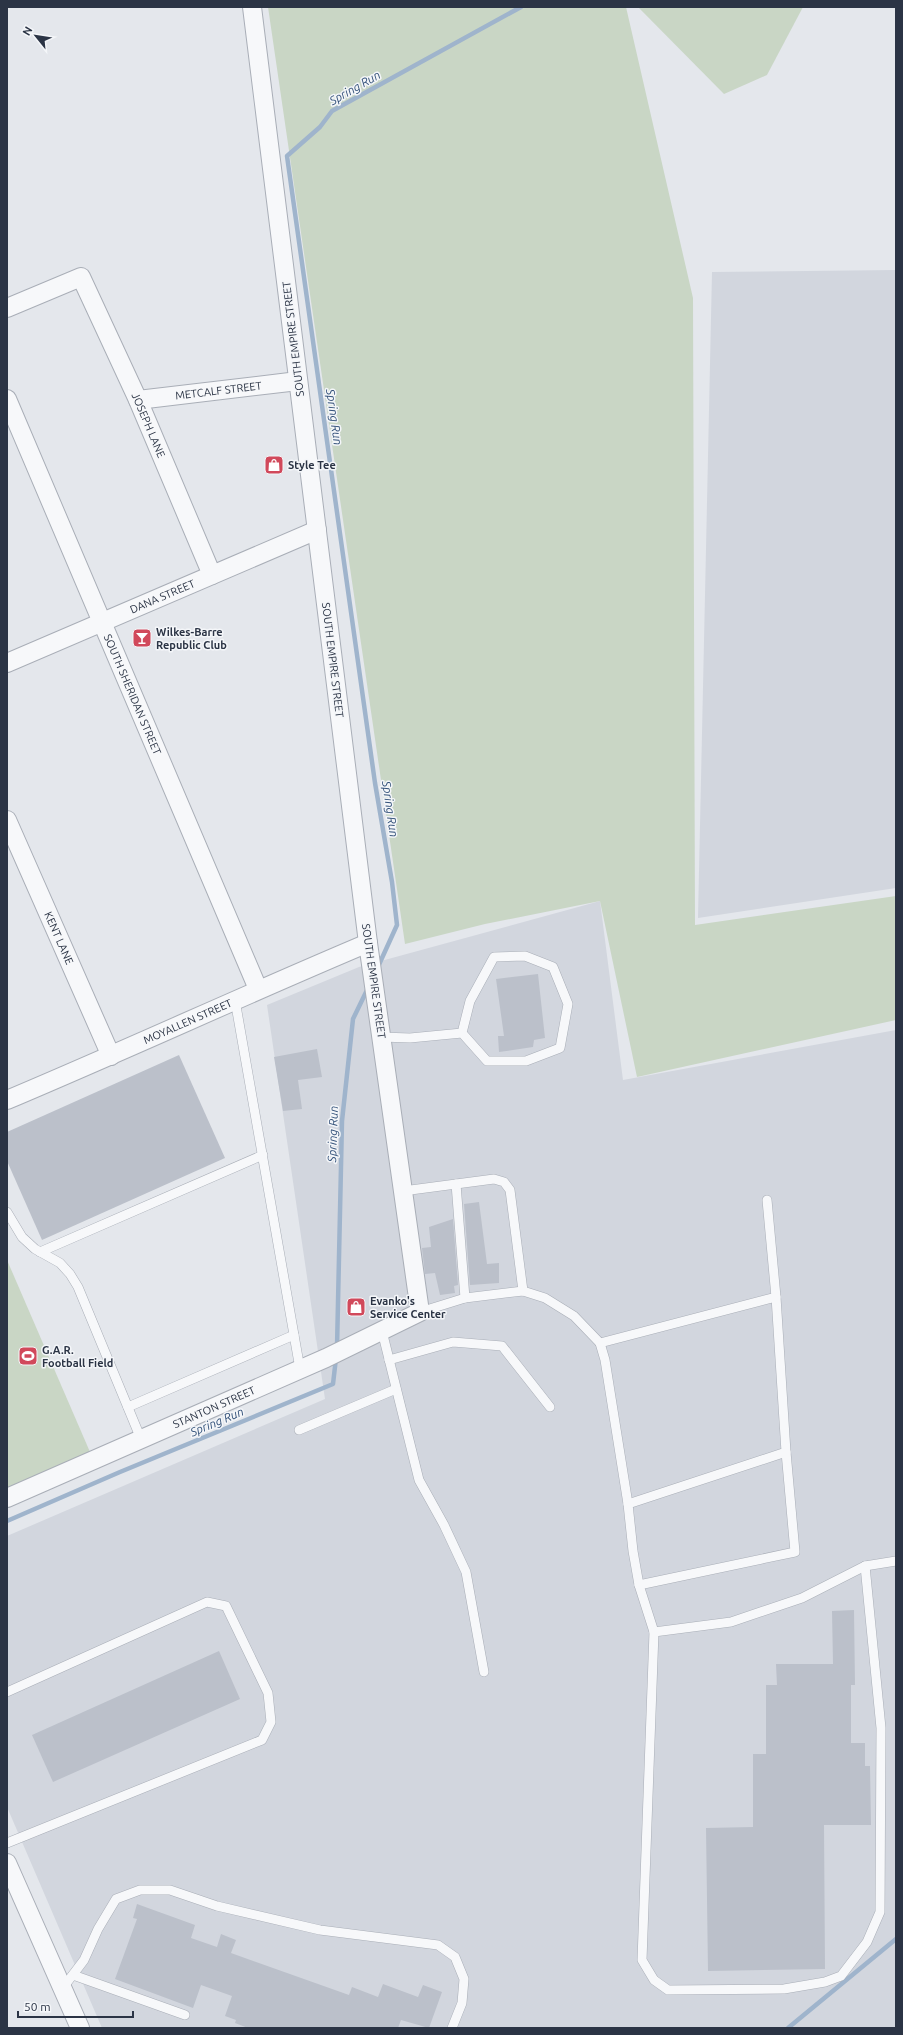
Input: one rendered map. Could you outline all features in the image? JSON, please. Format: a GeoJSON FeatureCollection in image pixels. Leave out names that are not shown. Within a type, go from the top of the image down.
{"type":"FeatureCollection","features":[{"type":"Feature","properties":{"kind":"street","name":"SOUTH EMPIRE STREET"},"geometry":{"type":"LineString","coordinates":[[252,7],[368,944],[420,1312]]}},
{"type":"Feature","properties":{"kind":"street","name":"JOSEPH LANE"},"geometry":{"type":"LineString","coordinates":[[7,308],[81,277],[138,400],[212,576]]}},
{"type":"Feature","properties":{"kind":"street","name":"METCALF STREET"},"geometry":{"type":"LineString","coordinates":[[138,400],[298,381]]}},
{"type":"Feature","properties":{"kind":"street","name":"SOUTH SHERIDAN STREET"},"geometry":{"type":"LineString","coordinates":[[7,399],[258,989]]}},
{"type":"Feature","properties":{"kind":"street","name":"DANA STREET"},"geometry":{"type":"LineString","coordinates":[[7,663],[317,530]]}},
{"type":"Feature","properties":{"kind":"street","name":"KENT LANE"},"geometry":{"type":"LineString","coordinates":[[7,820],[111,1056]]}},
{"type":"Feature","properties":{"kind":"street","name":"MOYALLEN STREET"},"geometry":{"type":"LineString","coordinates":[[7,1100],[111,1056],[258,989],[368,944]]}},
{"type":"Feature","properties":{"kind":"street","name":"STANTON STREET"},"geometry":{"type":"LineString","coordinates":[[7,1498],[326,1358],[420,1312]]}},
{"type":"Feature","properties":{"kind":"street"},"geometry":{"type":"LineString","coordinates":[[7,1863],[67,1982],[80,2028]]}},
{"type":"Feature","properties":{"kind":"lane"},"geometry":{"type":"LineString","coordinates":[[524,956],[553,967],[568,1004],[560,1048],[526,1061],[486,1061],[462,1032],[470,1001],[494,957],[524,956]]}},
{"type":"Feature","properties":{"kind":"lane"},"geometry":{"type":"LineString","coordinates":[[236,1000],[300,1369]]}},
{"type":"Feature","properties":{"kind":"lane"},"geometry":{"type":"LineString","coordinates":[[381,1036],[410,1038],[462,1032]]}},
{"type":"Feature","properties":{"kind":"lane"},"geometry":{"type":"LineString","coordinates":[[40,1252],[263,1155]]}},
{"type":"Feature","properties":{"kind":"lane"},"geometry":{"type":"LineString","coordinates":[[403,1191],[494,1179],[504,1182],[510,1190],[523,1291]]}},
{"type":"Feature","properties":{"kind":"lane"},"geometry":{"type":"LineString","coordinates":[[456,1184],[465,1298]]}},
{"type":"Feature","properties":{"kind":"lane"},"geometry":{"type":"LineString","coordinates":[[639,1585],[795,1552],[786,1452],[776,1297],[767,1200]]}},
{"type":"Feature","properties":{"kind":"lane"},"geometry":{"type":"LineString","coordinates":[[7,1212],[22,1237],[40,1252],[60,1263],[70,1274],[141,1439]]}},
{"type":"Feature","properties":{"kind":"lane"},"geometry":{"type":"LineString","coordinates":[[420,1312],[465,1298],[523,1291],[545,1298],[574,1316],[600,1343],[605,1360],[628,1504],[632,1551],[639,1585],[654,1632],[642,1960],[654,1980],[668,1990],[784,1989],[825,1982],[841,1976],[867,1942],[880,1912],[882,1728],[865,1566]]}},
{"type":"Feature","properties":{"kind":"lane"},"geometry":{"type":"LineString","coordinates":[[600,1343],[776,1297]]}},
{"type":"Feature","properties":{"kind":"lane"},"geometry":{"type":"LineString","coordinates":[[382,1331],[419,1480],[444,1524],[466,1572],[484,1672]]}},
{"type":"Feature","properties":{"kind":"lane"},"geometry":{"type":"LineString","coordinates":[[128,1407],[294,1335]]}},
{"type":"Feature","properties":{"kind":"lane"},"geometry":{"type":"LineString","coordinates":[[389,1360],[453,1342],[502,1346],[550,1407]]}},
{"type":"Feature","properties":{"kind":"lane"},"geometry":{"type":"LineString","coordinates":[[299,1430],[396,1388]]}},
{"type":"Feature","properties":{"kind":"lane"},"geometry":{"type":"LineString","coordinates":[[628,1504],[786,1452]]}},
{"type":"Feature","properties":{"kind":"lane"},"geometry":{"type":"LineString","coordinates":[[654,1632],[731,1622],[802,1598],[865,1566],[896,1561]]}},
{"type":"Feature","properties":{"kind":"lane"},"geometry":{"type":"LineString","coordinates":[[7,1692],[207,1602],[226,1606],[268,1693],[271,1722],[262,1740],[7,1843]]}},
{"type":"Feature","properties":{"kind":"lane"},"geometry":{"type":"LineString","coordinates":[[185,2015],[67,1982],[84,1960],[98,1929],[116,1899],[140,1890],[170,1890],[217,1906],[320,1930],[438,1944],[456,1957],[464,1979],[462,2003],[452,2028]]}},
{"type":"Feature","properties":{"kind":"shaded area"},"geometry":{"type":"Polygon","coordinates":[[[896,270],[896,888],[698,918],[712,272],[896,270]]]}},
{"type":"Feature","properties":{"kind":"shaded area"},"geometry":{"type":"Polygon","coordinates":[[[600,901],[623,1080],[896,1030],[896,2028],[102,2028],[7,1807],[7,1536],[325,1399],[267,1005],[359,967],[600,901]]]}},
{"type":"Feature","properties":{"kind":"green space"},"geometry":{"type":"Polygon","coordinates":[[[268,7],[626,7],[693,298],[695,925],[896,896],[896,1020],[637,1077],[600,901],[485,924],[405,944],[268,7]]]}},
{"type":"Feature","properties":{"kind":"green space"},"geometry":{"type":"Polygon","coordinates":[[[638,7],[803,7],[767,75],[724,94],[638,7]]]}},
{"type":"Feature","properties":{"kind":"green space","name":"G.A.R. Football Field"},"geometry":{"type":"Polygon","coordinates":[[[7,1260],[90,1452],[7,1490],[7,1260]]]}},
{"type":"Feature","properties":{"kind":"building"},"geometry":{"type":"Polygon","coordinates":[[[538,974],[545,1038],[534,1040],[533,1047],[499,1052],[498,1036],[504,1036],[496,979],[538,974]]]}},
{"type":"Feature","properties":{"kind":"building"},"geometry":{"type":"Polygon","coordinates":[[[317,1049],[322,1077],[298,1080],[302,1109],[283,1111],[274,1057],[317,1049]]]}},
{"type":"Feature","properties":{"kind":"building"},"geometry":{"type":"Polygon","coordinates":[[[179,1055],[225,1158],[42,1240],[7,1161],[7,1132],[179,1055]]]}},
{"type":"Feature","properties":{"kind":"building"},"geometry":{"type":"Polygon","coordinates":[[[479,1202],[487,1264],[499,1263],[499,1283],[470,1285],[464,1204],[479,1202]]]}},
{"type":"Feature","properties":{"kind":"building"},"geometry":{"type":"Polygon","coordinates":[[[453,1219],[458,1285],[454,1286],[455,1293],[440,1295],[435,1273],[425,1274],[422,1248],[431,1247],[429,1227],[453,1219]]]}},
{"type":"Feature","properties":{"kind":"building"},"geometry":{"type":"Polygon","coordinates":[[[854,1610],[855,1685],[851,1685],[851,1743],[865,1743],[865,1766],[870,1766],[871,1825],[824,1825],[825,1969],[708,1971],[706,1828],[753,1827],[753,1754],[766,1754],[766,1685],[777,1685],[776,1664],[833,1664],[832,1611],[854,1610]]]}},
{"type":"Feature","properties":{"kind":"building"},"geometry":{"type":"Polygon","coordinates":[[[219,1651],[240,1699],[53,1782],[32,1735],[219,1651]]]}},
{"type":"Feature","properties":{"kind":"building"},"geometry":{"type":"Polygon","coordinates":[[[137,1904],[195,1925],[191,1938],[217,1947],[221,1934],[236,1940],[231,1953],[349,1995],[352,1987],[378,1997],[383,1984],[418,1997],[423,1985],[442,1992],[429,2028],[401,2020],[398,2028],[248,2028],[235,2023],[236,2020],[225,2016],[232,1996],[201,1985],[193,2008],[115,1979],[137,1919],[133,1918],[137,1904]]]}},
{"type":"Feature","properties":{"kind":"waterway","name":"Spring Run"},"geometry":{"type":"LineString","coordinates":[[377,969],[397,925],[392,882],[375,783],[287,156],[320,127],[332,111],[521,7]]}},
{"type":"Feature","properties":{"kind":"waterway","name":"Spring Run"},"geometry":{"type":"LineString","coordinates":[[337,1348],[342,1121],[353,1019],[368,988]]}},
{"type":"Feature","properties":{"kind":"waterway","name":"Spring Run"},"geometry":{"type":"LineString","coordinates":[[7,1521],[120,1472],[333,1384],[336,1358]]}},
{"type":"Feature","properties":{"kind":"waterway"},"geometry":{"type":"LineString","coordinates":[[788,2028],[896,1939]]}},
{"type":"Feature","properties":{"kind":"place","name":"Style Tee"},"geometry":{"type":"Point","coordinates":[274,465]}},
{"type":"Feature","properties":{"kind":"place","name":"Wilkes-Barre Republic Club"},"geometry":{"type":"Point","coordinates":[142,638]}},
{"type":"Feature","properties":{"kind":"place","name":"Evanko's Service Center"},"geometry":{"type":"Point","coordinates":[356,1307]}},
{"type":"Feature","properties":{"kind":"place","name":"G.A.R. Football Field"},"geometry":{"type":"Point","coordinates":[28,1356]}}]}
